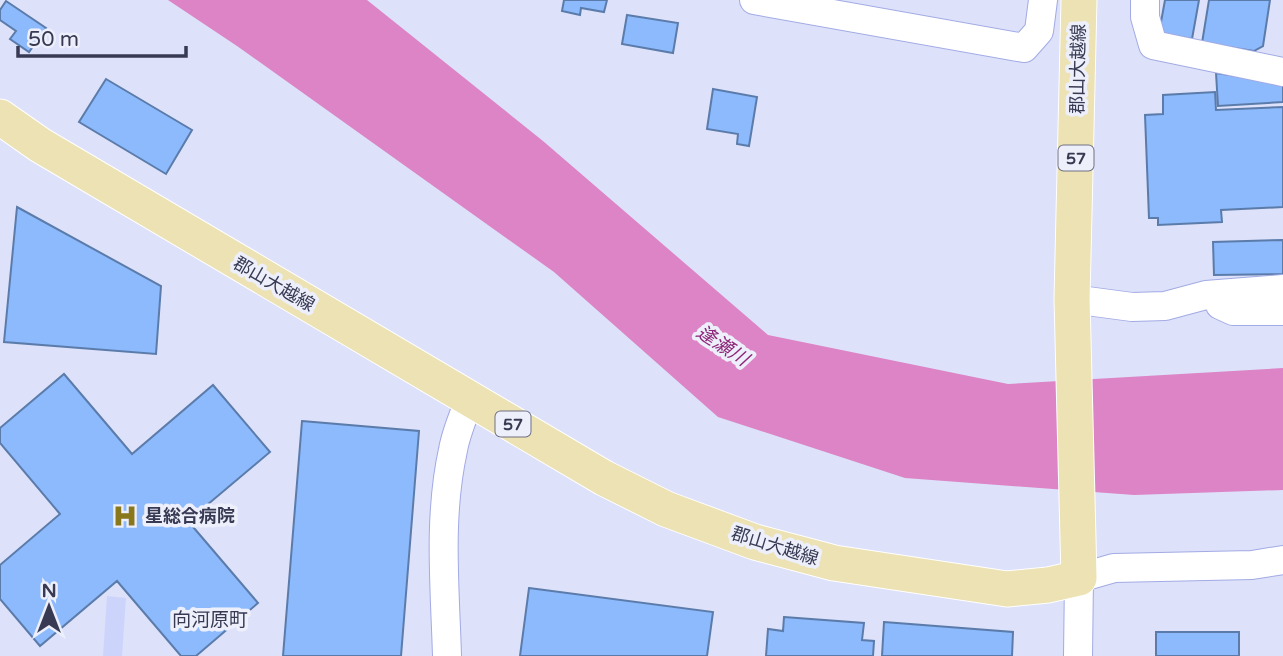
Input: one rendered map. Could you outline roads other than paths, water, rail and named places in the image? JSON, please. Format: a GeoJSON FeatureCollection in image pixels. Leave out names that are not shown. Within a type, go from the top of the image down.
{"type":"FeatureCollection","features":[{"type":"Feature","properties":{"kind":"main road","name":"郡山大越線"},"geometry":{"type":"LineString","coordinates":[[0,117],[40,145],[144,208],[604,478],[666,509],[755,542],[834,563],[1007,589],[1048,585],[1078,568],[1072,307],[1079,0]]}},
{"type":"Feature","properties":{"kind":"street"},"geometry":{"type":"LineString","coordinates":[[754,0],[1024,48],[1039,32],[1043,0]]}},
{"type":"Feature","properties":{"kind":"street"},"geometry":{"type":"LineString","coordinates":[[1145,0],[1145,17],[1153,45],[1283,72]]}},
{"type":"Feature","properties":{"kind":"street"},"geometry":{"type":"LineString","coordinates":[[1072,307],[1165,306],[1206,295],[1283,289]]}},
{"type":"Feature","properties":{"kind":"street"},"geometry":{"type":"LineString","coordinates":[[1206,295],[1233,311],[1283,311]]}},
{"type":"Feature","properties":{"kind":"street"},"geometry":{"type":"LineString","coordinates":[[447,656],[444,508],[453,448],[470,399]]}},
{"type":"Feature","properties":{"kind":"street"},"geometry":{"type":"LineString","coordinates":[[1078,656],[1078,568],[1252,565],[1283,560]]}},
{"type":"Feature","properties":{"kind":"water","name":"逢瀬川"},"geometry":{"type":"Polygon","coordinates":[[[168,0],[367,0],[543,141],[768,335],[1008,384],[1283,368],[1283,490],[1134,495],[905,478],[718,417],[554,272],[237,46],[168,0]]]}},
{"type":"Feature","properties":{"kind":"place","name":"星総合病院"},"geometry":{"type":"Point","coordinates":[125,516]}},
{"type":"Feature","properties":{"kind":"district","name":"向河原町"},"geometry":{"type":"Point","coordinates":[210,619]}}]}
